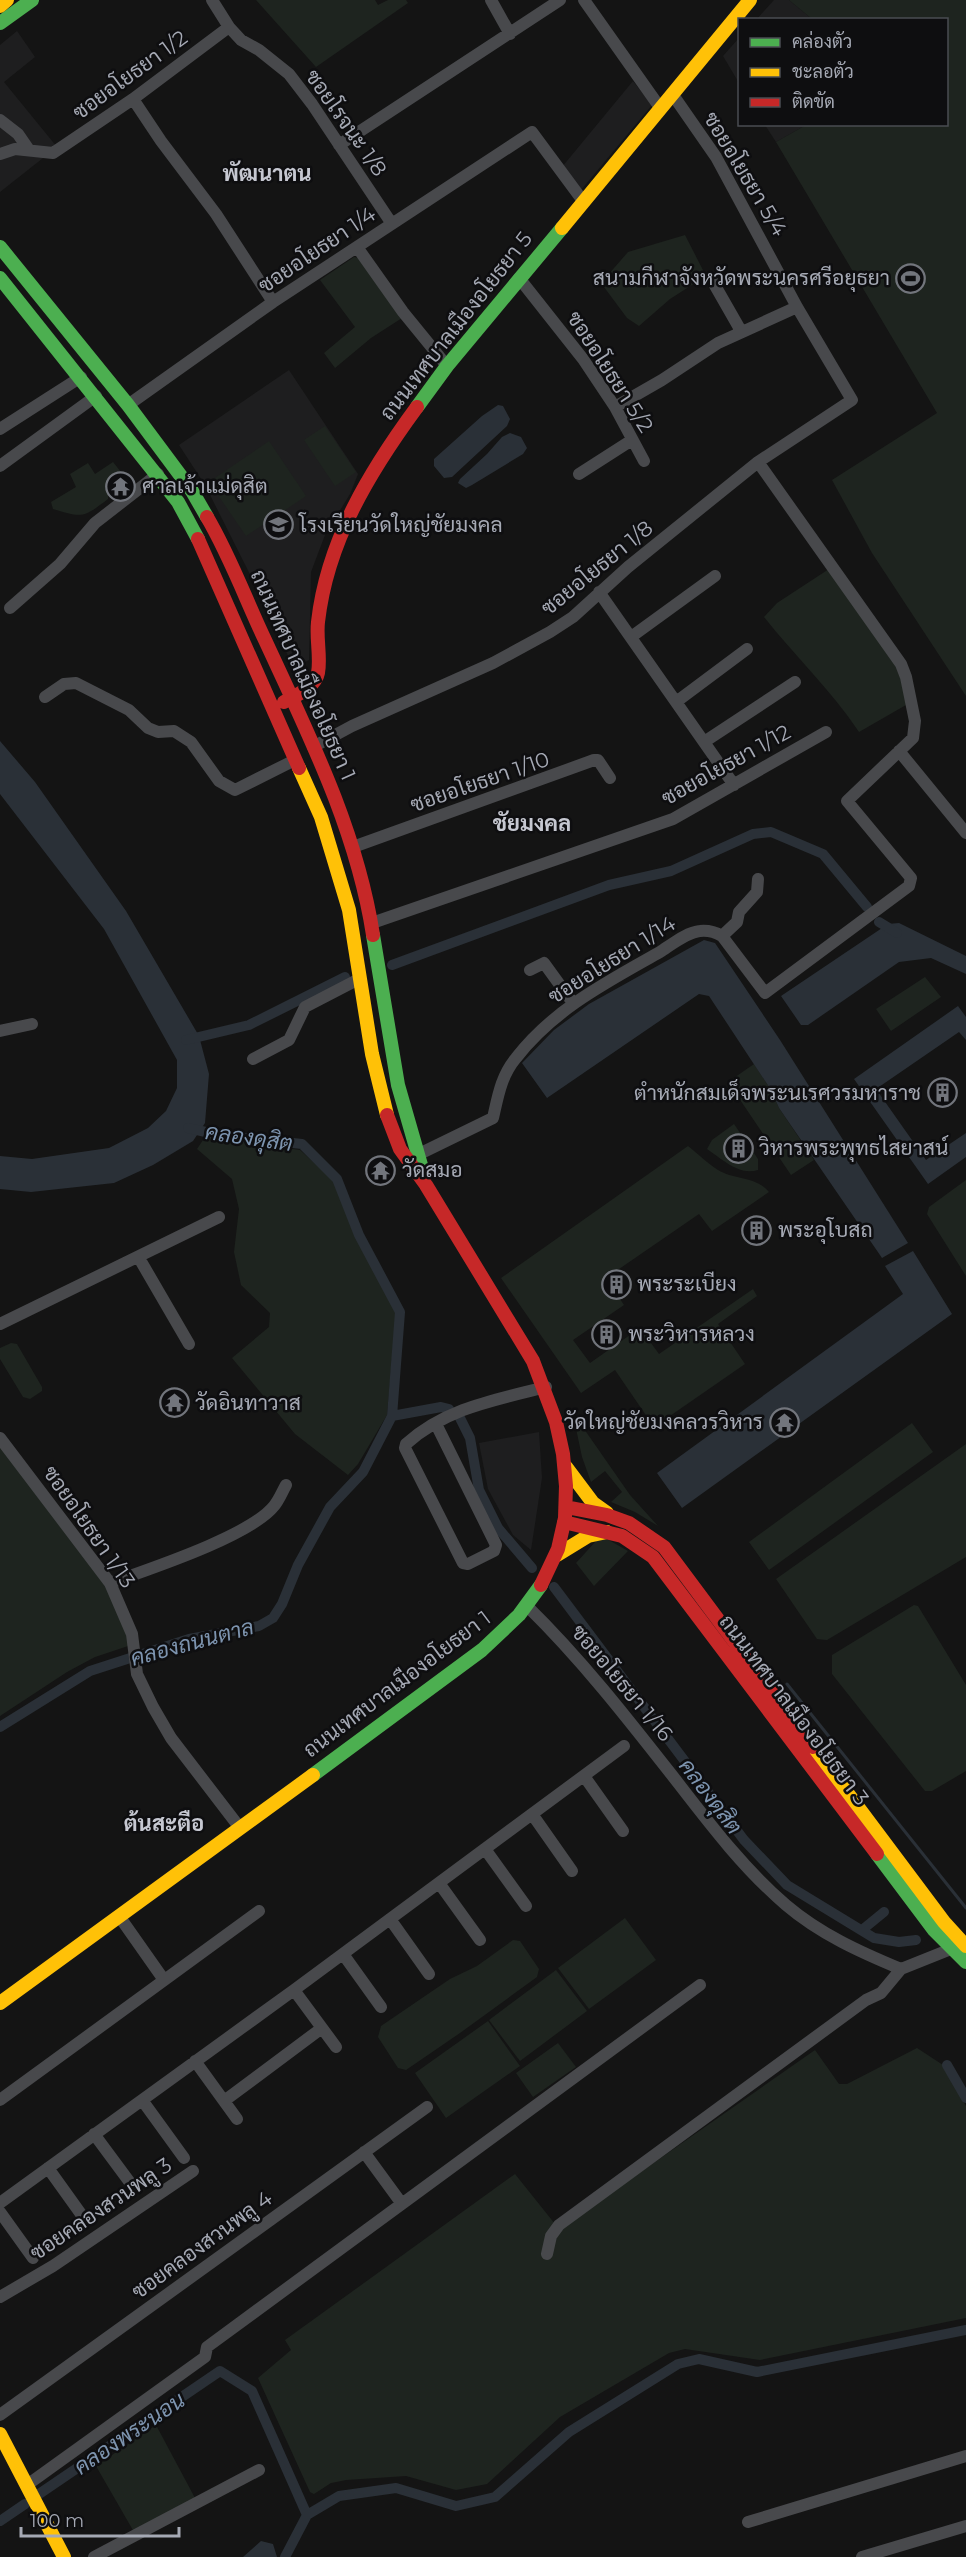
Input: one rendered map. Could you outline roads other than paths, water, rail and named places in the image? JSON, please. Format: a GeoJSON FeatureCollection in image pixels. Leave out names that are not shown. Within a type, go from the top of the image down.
{"type":"FeatureCollection","features":[{"type":"Feature","properties":{"kind":"main road"},"geometry":{"type":"LineString","coordinates":[[0,6],[7,0]]}},
{"type":"Feature","properties":{"kind":"main road"},"geometry":{"type":"LineString","coordinates":[[0,23],[32,0]]}},
{"type":"Feature","properties":{"kind":"main road","name":"ถนนเทศบาลเมืองอโยธยา 5"},"geometry":{"type":"LineString","coordinates":[[273,707],[312,685],[318,674],[318,623],[335,543],[387,448],[447,366],[750,0]]}},
{"type":"Feature","properties":{"kind":"main road","name":"ถนนเทศบาลเมืองอโยธยา 1"},"geometry":{"type":"LineString","coordinates":[[0,247],[173,463],[210,522],[292,698],[353,847],[367,895],[395,1071],[413,1157],[426,1185],[533,1361],[546,1387],[560,1431],[566,1467],[566,1508],[556,1555],[542,1584],[527,1606],[501,1634],[466,1663],[0,2003]]}},
{"type":"Feature","properties":{"kind":"main road","name":"ถนนเทศบาลเมืองอโยธยา 1"},"geometry":{"type":"LineString","coordinates":[[0,278],[158,474],[194,530],[273,707],[335,858],[349,910],[382,1104],[394,1138],[413,1157]]}},
{"type":"Feature","properties":{"kind":"main road"},"geometry":{"type":"LineString","coordinates":[[566,1467],[593,1503],[611,1515]]}},
{"type":"Feature","properties":{"kind":"main road","name":"ถนนเทศบาลเมืองอโยธยา 3"},"geometry":{"type":"LineString","coordinates":[[566,1508],[628,1520],[646,1531],[664,1547],[944,1922],[966,1946]]}},
{"type":"Feature","properties":{"kind":"main road","name":"ถนนเทศบาลเมืองอโยธยา 3"},"geometry":{"type":"LineString","coordinates":[[564,1522],[612,1531],[639,1543],[653,1557],[798,1752],[951,1949],[966,1962]]}},
{"type":"Feature","properties":{"kind":"main road"},"geometry":{"type":"LineString","coordinates":[[556,1555],[588,1536],[612,1531]]}},
{"type":"Feature","properties":{"kind":"main road"},"geometry":{"type":"LineString","coordinates":[[0,2434],[64,2557]]}},
{"type":"Feature","properties":{"kind":"street","name":"ซอยโรจนะ 1/8"},"geometry":{"type":"LineString","coordinates":[[212,0],[229,27],[241,40],[259,50],[289,74],[392,224]]}},
{"type":"Feature","properties":{"kind":"street"},"geometry":{"type":"LineString","coordinates":[[491,0],[510,34]]}},
{"type":"Feature","properties":{"kind":"street"},"geometry":{"type":"LineString","coordinates":[[339,145],[560,0]]}},
{"type":"Feature","properties":{"kind":"street"},"geometry":{"type":"LineString","coordinates":[[584,0],[661,109]]}},
{"type":"Feature","properties":{"kind":"street","name":"ซอยอโยธยา 1/2"},"geometry":{"type":"LineString","coordinates":[[29,150],[53,153],[133,99],[229,27]]}},
{"type":"Feature","properties":{"kind":"street","name":"ซอยอโยธยา 5/4"},"geometry":{"type":"LineString","coordinates":[[673,95],[716,158],[796,307],[852,399]]}},
{"type":"Feature","properties":{"kind":"street"},"geometry":{"type":"LineString","coordinates":[[133,99],[161,141],[216,214],[273,303]]}},
{"type":"Feature","properties":{"kind":"street"},"geometry":{"type":"LineString","coordinates":[[0,120],[18,134],[29,150]]}},
{"type":"Feature","properties":{"kind":"street","name":"ซอยอโยธยา 1/4"},"geometry":{"type":"LineString","coordinates":[[128,405],[273,303],[532,132],[583,201]]}},
{"type":"Feature","properties":{"kind":"street"},"geometry":{"type":"LineString","coordinates":[[0,154],[15,149],[29,150]]}},
{"type":"Feature","properties":{"kind":"street"},"geometry":{"type":"LineString","coordinates":[[357,247],[403,312],[447,366]]}},
{"type":"Feature","properties":{"kind":"street","name":"ซอยอโยธยา 5/2"},"geometry":{"type":"LineString","coordinates":[[519,278],[570,340],[615,407],[644,460]]}},
{"type":"Feature","properties":{"kind":"street"},"geometry":{"type":"LineString","coordinates":[[713,282],[741,331]]}},
{"type":"Feature","properties":{"kind":"street"},"geometry":{"type":"LineString","coordinates":[[615,407],[662,380],[718,343],[796,307]]}},
{"type":"Feature","properties":{"kind":"street"},"geometry":{"type":"LineString","coordinates":[[0,429],[81,377]]}},
{"type":"Feature","properties":{"kind":"street"},"geometry":{"type":"LineString","coordinates":[[0,466],[96,396]]}},
{"type":"Feature","properties":{"kind":"street","name":"ซอยอโยธยา 1/8"},"geometry":{"type":"LineString","coordinates":[[313,747],[352,726],[449,684],[530,644],[573,617],[599,592],[758,462],[852,399]]}},
{"type":"Feature","properties":{"kind":"street"},"geometry":{"type":"LineString","coordinates":[[579,474],[632,440]]}},
{"type":"Feature","properties":{"kind":"street"},"geometry":{"type":"LineString","coordinates":[[758,462],[905,671],[915,731],[913,738],[847,801],[911,878],[909,886],[765,993],[722,936],[737,922],[739,912],[757,892],[758,879]]}},
{"type":"Feature","properties":{"kind":"street"},"geometry":{"type":"LineString","coordinates":[[10,608],[60,564],[95,524],[158,474]]}},
{"type":"Feature","properties":{"kind":"street"},"geometry":{"type":"LineString","coordinates":[[631,637],[715,576]]}},
{"type":"Feature","properties":{"kind":"street"},"geometry":{"type":"LineString","coordinates":[[599,592],[734,784]]}},
{"type":"Feature","properties":{"kind":"street"},"geometry":{"type":"LineString","coordinates":[[676,702],[747,649]]}},
{"type":"Feature","properties":{"kind":"street"},"geometry":{"type":"LineString","coordinates":[[704,742],[795,682]]}},
{"type":"Feature","properties":{"kind":"street"},"geometry":{"type":"LineString","coordinates":[[45,697],[64,684],[76,683],[129,710],[148,728],[158,732],[174,731],[190,742],[219,781],[235,790],[295,760]]}},
{"type":"Feature","properties":{"kind":"street","name":"ซอยอโยธยา 1/12"},"geometry":{"type":"LineString","coordinates":[[372,923],[674,819],[826,732]]}},
{"type":"Feature","properties":{"kind":"street"},"geometry":{"type":"LineString","coordinates":[[899,751],[966,833]]}},
{"type":"Feature","properties":{"kind":"street","name":"ซอยอโยธยา 1/10"},"geometry":{"type":"LineString","coordinates":[[353,847],[594,760],[598,760],[610,778]]}},
{"type":"Feature","properties":{"kind":"street","name":"ซอยอโยธยา 1/14"},"geometry":{"type":"LineString","coordinates":[[413,1157],[493,1118],[499,1089],[508,1067],[546,1024],[573,1003],[698,931],[713,931],[722,936]]}},
{"type":"Feature","properties":{"kind":"street"},"geometry":{"type":"LineString","coordinates":[[530,970],[544,963],[573,1003]]}},
{"type":"Feature","properties":{"kind":"street"},"geometry":{"type":"LineString","coordinates":[[253,1059],[289,1040],[305,1007],[359,979]]}},
{"type":"Feature","properties":{"kind":"street"},"geometry":{"type":"LineString","coordinates":[[0,1031],[32,1024]]}},
{"type":"Feature","properties":{"kind":"street"},"geometry":{"type":"LineString","coordinates":[[0,1324],[219,1217]]}},
{"type":"Feature","properties":{"kind":"street"},"geometry":{"type":"LineString","coordinates":[[139,1258],[189,1344]]}},
{"type":"Feature","properties":{"kind":"street"},"geometry":{"type":"LineString","coordinates":[[436,1424],[496,1545],[494,1551],[468,1564],[463,1563],[405,1448],[409,1442],[436,1424],[462,1408],[546,1387]]}},
{"type":"Feature","properties":{"kind":"street","name":"ซอยอโยธยา 1/13"},"geometry":{"type":"LineString","coordinates":[[0,1438],[110,1583],[132,1634],[136,1668],[145,1692],[171,1738],[240,1828]]}},
{"type":"Feature","properties":{"kind":"street"},"geometry":{"type":"LineString","coordinates":[[110,1583],[244,1528],[275,1505],[286,1485]]}},
{"type":"Feature","properties":{"kind":"street","name":"ซอยอโยธยา 1/16"},"geometry":{"type":"LineString","coordinates":[[527,1606],[582,1661],[727,1846],[754,1875],[786,1905],[823,1932],[862,1953],[901,1969]]}},
{"type":"Feature","properties":{"kind":"street"},"geometry":{"type":"LineString","coordinates":[[0,2203],[294,1990],[624,1746]]}},
{"type":"Feature","properties":{"kind":"street"},"geometry":{"type":"LineString","coordinates":[[584,1776],[623,1831]]}},
{"type":"Feature","properties":{"kind":"street"},"geometry":{"type":"LineString","coordinates":[[532,1814],[572,1870]]}},
{"type":"Feature","properties":{"kind":"street"},"geometry":{"type":"LineString","coordinates":[[485,1849],[526,1906]]}},
{"type":"Feature","properties":{"kind":"street"},"geometry":{"type":"LineString","coordinates":[[439,1883],[480,1940]]}},
{"type":"Feature","properties":{"kind":"street"},"geometry":{"type":"LineString","coordinates":[[0,2100],[259,1911]]}},
{"type":"Feature","properties":{"kind":"street"},"geometry":{"type":"LineString","coordinates":[[119,1916],[164,1980]]}},
{"type":"Feature","properties":{"kind":"street"},"geometry":{"type":"LineString","coordinates":[[390,1919],[429,1974]]}},
{"type":"Feature","properties":{"kind":"street"},"geometry":{"type":"LineString","coordinates":[[547,2253],[551,2236],[559,2225],[867,2000],[881,1993],[901,1969],[951,1949]]}},
{"type":"Feature","properties":{"kind":"street"},"geometry":{"type":"LineString","coordinates":[[343,1954],[381,2007]]}},
{"type":"Feature","properties":{"kind":"street"},"geometry":{"type":"LineString","coordinates":[[27,2485],[205,2357],[207,2347],[700,1985]]}},
{"type":"Feature","properties":{"kind":"street"},"geometry":{"type":"LineString","coordinates":[[294,1990],[336,2047]]}},
{"type":"Feature","properties":{"kind":"street"},"geometry":{"type":"LineString","coordinates":[[224,2101],[322,2028]]}},
{"type":"Feature","properties":{"kind":"street"},"geometry":{"type":"LineString","coordinates":[[195,2061],[237,2119]]}},
{"type":"Feature","properties":{"kind":"street"},"geometry":{"type":"LineString","coordinates":[[142,2100],[184,2158]]}},
{"type":"Feature","properties":{"kind":"street","name":"ซอยคลองสวนพลู 4"},"geometry":{"type":"LineString","coordinates":[[0,2415],[427,2107]]}},
{"type":"Feature","properties":{"kind":"street"},"geometry":{"type":"LineString","coordinates":[[94,2134],[134,2188]]}},
{"type":"Feature","properties":{"kind":"street"},"geometry":{"type":"LineString","coordinates":[[364,2152],[402,2204]]}},
{"type":"Feature","properties":{"kind":"street"},"geometry":{"type":"LineString","coordinates":[[48,2168],[86,2221]]}},
{"type":"Feature","properties":{"kind":"street","name":"ซอยคลองสวนพลู 3"},"geometry":{"type":"LineString","coordinates":[[0,2297],[53,2266],[193,2171]]}},
{"type":"Feature","properties":{"kind":"street"},"geometry":{"type":"LineString","coordinates":[[0,2212],[33,2258]]}},
{"type":"Feature","properties":{"kind":"street"},"geometry":{"type":"LineString","coordinates":[[748,2522],[966,2456]]}},
{"type":"Feature","properties":{"kind":"street"},"geometry":{"type":"LineString","coordinates":[[94,2557],[259,2470]]}},
{"type":"Feature","properties":{"kind":"street"},"geometry":{"type":"LineString","coordinates":[[862,2557],[966,2526]]}},
{"type":"Feature","properties":{"kind":"waterway"},"geometry":{"type":"LineString","coordinates":[[392,965],[609,885],[671,871],[753,834],[771,832],[823,854],[867,907]]}},
{"type":"Feature","properties":{"kind":"waterway"},"geometry":{"type":"LineString","coordinates":[[879,922],[897,933]]}},
{"type":"Feature","properties":{"kind":"waterway"},"geometry":{"type":"LineString","coordinates":[[186,1040],[249,1025],[345,977]]}},
{"type":"Feature","properties":{"kind":"waterway","name":"คลองถนนตาล"},"geometry":{"type":"LineString","coordinates":[[0,1727],[90,1671],[189,1639],[259,1626],[273,1618],[282,1604],[298,1565],[330,1507],[363,1472],[392,1416],[400,1312],[359,1235],[337,1179],[302,1144],[219,1135],[188,1128]]}},
{"type":"Feature","properties":{"kind":"waterway","name":"คลองดุสิต"},"geometry":{"type":"LineString","coordinates":[[392,1416],[441,1407],[449,1409]]}},
{"type":"Feature","properties":{"kind":"waterway","name":"คลองดุสิต"},"geometry":{"type":"LineString","coordinates":[[460,1418],[470,1438],[479,1490],[498,1528],[532,1568]]}},
{"type":"Feature","properties":{"kind":"waterway","name":"คลองดุสิต"},"geometry":{"type":"LineString","coordinates":[[554,1587],[744,1840],[787,1885],[874,1938],[899,1942],[916,1940]]}},
{"type":"Feature","properties":{"kind":"waterway"},"geometry":{"type":"LineString","coordinates":[[787,1684],[966,1908]]}},
{"type":"Feature","properties":{"kind":"waterway"},"geometry":{"type":"LineString","coordinates":[[862,1930],[884,1912]]}},
{"type":"Feature","properties":{"kind":"waterway"},"geometry":{"type":"LineString","coordinates":[[947,2065],[966,2098]]}},
{"type":"Feature","properties":{"kind":"waterway"},"geometry":{"type":"LineString","coordinates":[[285,2557],[307,2515],[339,2496],[396,2488],[456,2506],[495,2497],[569,2432],[678,2364],[699,2359],[757,2372],[966,2330]]}},
{"type":"Feature","properties":{"kind":"waterway","name":"คลองพระนอน"},"geometry":{"type":"LineString","coordinates":[[39,2494],[220,2371],[252,2391],[307,2515]]}},
{"type":"Feature","properties":{"kind":"waterway","name":"คลองพระนอน"},"geometry":{"type":"LineString","coordinates":[[0,2521],[25,2504]]}},
{"type":"Feature","properties":{"kind":"place","name":"สนามกีฬาจังหวัดพระนครศรีอยุธยา"},"geometry":{"type":"Point","coordinates":[911,278]}},
{"type":"Feature","properties":{"kind":"place","name":"ศาลเจ้าแม่ดุสิต"},"geometry":{"type":"Point","coordinates":[121,486]}},
{"type":"Feature","properties":{"kind":"place","name":"โรงเรียนวัดใหญ่ชัยมงคล"},"geometry":{"type":"Point","coordinates":[278,525]}},
{"type":"Feature","properties":{"kind":"place","name":"ตำหนักสมเด็จพระนเรศวรมหาราช"},"geometry":{"type":"Point","coordinates":[942,1093]}},
{"type":"Feature","properties":{"kind":"place","name":"วิหารพระพุทธไสยาสน์"},"geometry":{"type":"Point","coordinates":[738,1148]}},
{"type":"Feature","properties":{"kind":"place","name":"วัดสมอ"},"geometry":{"type":"Point","coordinates":[381,1170]}},
{"type":"Feature","properties":{"kind":"place","name":"พระอุโบสถ"},"geometry":{"type":"Point","coordinates":[757,1230]}},
{"type":"Feature","properties":{"kind":"place","name":"พระระเบียง"},"geometry":{"type":"Point","coordinates":[616,1284]}},
{"type":"Feature","properties":{"kind":"place","name":"พระวิหารหลวง"},"geometry":{"type":"Point","coordinates":[607,1334]}},
{"type":"Feature","properties":{"kind":"place","name":"วัดอินทาวาส"},"geometry":{"type":"Point","coordinates":[174,1403]}},
{"type":"Feature","properties":{"kind":"place","name":"วัดใหญ่ชัยมงคลวรวิหาร"},"geometry":{"type":"Point","coordinates":[784,1422]}},
{"type":"Feature","properties":{"kind":"district","name":"พัฒนาตน"},"geometry":{"type":"Point","coordinates":[267,173]}},
{"type":"Feature","properties":{"kind":"district","name":"ชัยมงคล"},"geometry":{"type":"Point","coordinates":[532,823]}},
{"type":"Feature","properties":{"kind":"district","name":"ต้นสะตือ"},"geometry":{"type":"Point","coordinates":[164,1823]}}]}
